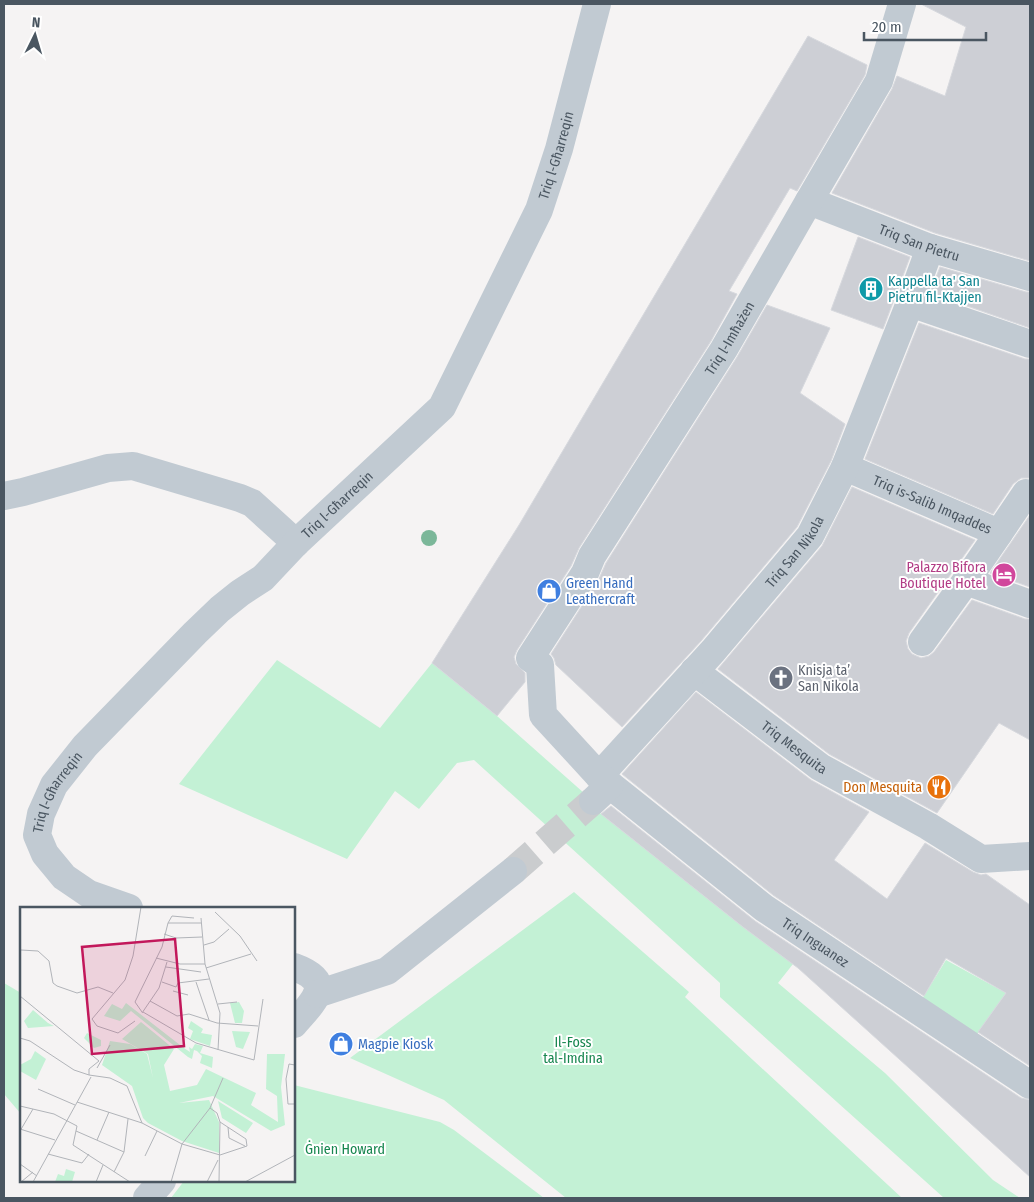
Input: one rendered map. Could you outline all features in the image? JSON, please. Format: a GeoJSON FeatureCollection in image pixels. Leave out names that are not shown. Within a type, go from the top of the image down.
{"type":"FeatureCollection","features":[{"type":"Feature","properties":{"kind":"street","name":"Triq l-Għarreqin"},"geometry":{"type":"LineString","coordinates":[[126,907],[89,894],[64,877],[45,854],[38,834],[41,814],[54,785],[85,746],[195,633],[220,609],[263,578],[296,543],[442,407],[539,210],[558,149],[597,4]]}},
{"type":"Feature","properties":{"kind":"street","name":"Triq l-Imħażen"},"geometry":{"type":"LineString","coordinates":[[530,658],[585,573],[592,556],[724,349],[879,81],[902,4]]}},
{"type":"Feature","properties":{"kind":"street","name":"Triq San Pietru"},"geometry":{"type":"LineString","coordinates":[[809,201],[930,248],[1030,277]]}},
{"type":"Feature","properties":{"kind":"street","name":"Triq San Nikola"},"geometry":{"type":"LineString","coordinates":[[601,787],[694,671],[810,536],[845,467],[930,248]]}},
{"type":"Feature","properties":{"kind":"street"},"geometry":{"type":"LineString","coordinates":[[910,303],[1030,344]]}},
{"type":"Feature","properties":{"kind":"street"},"geometry":{"type":"LineString","coordinates":[[4,496],[108,468],[133,466],[252,503],[296,543]]}},
{"type":"Feature","properties":{"kind":"street","name":"Triq is-Salib Imqaddes"},"geometry":{"type":"LineString","coordinates":[[845,467],[999,533],[1026,493],[1030,494]]}},
{"type":"Feature","properties":{"kind":"street"},"geometry":{"type":"LineString","coordinates":[[922,642],[999,533]]}},
{"type":"Feature","properties":{"kind":"street"},"geometry":{"type":"LineString","coordinates":[[966,581],[1030,604]]}},
{"type":"Feature","properties":{"kind":"street","name":"Triq Inguanez"},"geometry":{"type":"LineString","coordinates":[[530,658],[540,665],[543,715],[601,787],[764,908],[1030,1085]]}},
{"type":"Feature","properties":{"kind":"street","name":"Triq Mesquita"},"geometry":{"type":"LineString","coordinates":[[694,671],[820,767],[928,826],[981,859],[1030,856]]}},
{"type":"Feature","properties":{"kind":"street"},"geometry":{"type":"LineString","coordinates":[[317,994],[387,971],[513,871]]}},
{"type":"Feature","properties":{"kind":"street"},"geometry":{"type":"LineString","coordinates":[[295,967],[313,976],[318,985],[317,994],[312,1003],[295,1023]]}},
{"type":"Feature","properties":{"kind":"street"},"geometry":{"type":"LineString","coordinates":[[147,1198],[161,1182]]}},
{"type":"Feature","properties":{"kind":"green space"},"geometry":{"type":"Polygon","coordinates":[[[277,660],[380,728],[432,663],[497,716],[593,801],[596,810],[743,927],[793,964],[778,983],[885,1073],[993,1180],[1020,1198],[944,1198],[720,997],[720,983],[474,760],[457,763],[419,809],[395,791],[347,859],[179,784],[277,660]]]}},
{"type":"Feature","properties":{"kind":"green space","name":"Il-Foss tal-Imdina"},"geometry":{"type":"Polygon","coordinates":[[[574,892],[689,992],[685,997],[902,1198],[566,1198],[444,1100],[350,1058],[574,892]]]}},
{"type":"Feature","properties":{"kind":"green space"},"geometry":{"type":"Polygon","coordinates":[[[946,960],[1006,993],[973,1040],[919,1004],[946,960]]]}},
{"type":"Feature","properties":{"kind":"green space"},"geometry":{"type":"Polygon","coordinates":[[[4,983],[20,992],[20,1113],[4,1094],[4,983]]]}},
{"type":"Feature","properties":{"kind":"green space","name":"Ġnien Howard"},"geometry":{"type":"Polygon","coordinates":[[[295,1085],[440,1122],[454,1130],[544,1198],[171,1198],[183,1182],[295,1182],[295,1085]]]}},
{"type":"Feature","properties":{"kind":"building"},"geometry":{"type":"Polygon","coordinates":[[[921,4],[1030,4],[1030,261],[935,233],[832,193],[892,89],[897,76],[945,96],[966,27],[921,4]]]}},
{"type":"Feature","properties":{"kind":"building"},"geometry":{"type":"Polygon","coordinates":[[[808,36],[867,65],[865,75],[797,191],[790,188],[729,291],[737,294],[711,341],[579,548],[571,566],[517,650],[514,657],[516,664],[525,673],[525,682],[497,716],[432,663],[519,525],[808,36]]]}},
{"type":"Feature","properties":{"kind":"building","name":"Kappella ta' San Pietru fil-Ktajjen"},"geometry":{"type":"Polygon","coordinates":[[[858,237],[910,257],[883,329],[831,310],[858,237]]]}},
{"type":"Feature","properties":{"kind":"building"},"geometry":{"type":"Polygon","coordinates":[[[940,267],[1030,292],[1030,328],[930,293],[940,267]]]}},
{"type":"Feature","properties":{"kind":"building"},"geometry":{"type":"Polygon","coordinates":[[[767,305],[830,328],[800,393],[845,424],[831,461],[797,527],[701,641],[622,727],[556,665],[551,654],[598,581],[606,563],[737,357],[767,305]]]}},
{"type":"Feature","properties":{"kind":"building"},"geometry":{"type":"Polygon","coordinates":[[[919,323],[1025,359],[1030,359],[1030,478],[1021,478],[1013,484],[993,514],[865,459],[919,323]]]}},
{"type":"Feature","properties":{"kind":"building"},"geometry":{"type":"Polygon","coordinates":[[[852,487],[975,540],[909,633],[906,641],[908,649],[912,654],[921,658],[929,656],[934,652],[972,600],[1025,619],[1030,619],[1030,740],[999,723],[937,813],[829,754],[718,669],[822,546],[852,487]]]}},
{"type":"Feature","properties":{"kind":"building"},"geometry":{"type":"Polygon","coordinates":[[[1030,515],[1030,587],[990,573],[1030,515]]]}},
{"type":"Feature","properties":{"kind":"building"},"geometry":{"type":"Polygon","coordinates":[[[696,692],[811,780],[869,812],[834,860],[887,899],[925,843],[973,872],[981,875],[986,874],[1030,905],[1030,1066],[978,1032],[1006,993],[946,958],[924,996],[773,895],[622,774],[696,692]]]}},
{"type":"Feature","properties":{"kind":"building"},"geometry":{"type":"Polygon","coordinates":[[[611,806],[755,921],[1021,1098],[1030,1100],[1030,1177],[798,968],[743,927],[601,814],[611,806]]]}},
{"type":"Feature","properties":{"kind":"tunnel"},"geometry":{"type":"LineString","coordinates":[[513,871],[593,801]]}},
{"type":"Feature","properties":{"kind":"place","name":"Kappella ta' San Pietru fil-Ktajjen"},"geometry":{"type":"Point","coordinates":[871,289]}},
{"type":"Feature","properties":{"kind":"place","name":"Palazzo Bifora Boutique Hotel"},"geometry":{"type":"Point","coordinates":[1004,575]}},
{"type":"Feature","properties":{"kind":"place","name":"Green Hand Leathercraft"},"geometry":{"type":"Point","coordinates":[549,591]}},
{"type":"Feature","properties":{"kind":"place","name":"Knisja ta’ San Nikola"},"geometry":{"type":"Point","coordinates":[781,678]}},
{"type":"Feature","properties":{"kind":"place","name":"Don Mesquita"},"geometry":{"type":"Point","coordinates":[939,787]}},
{"type":"Feature","properties":{"kind":"place","name":"Magpie Kiosk"},"geometry":{"type":"Point","coordinates":[341,1044]}}]}
